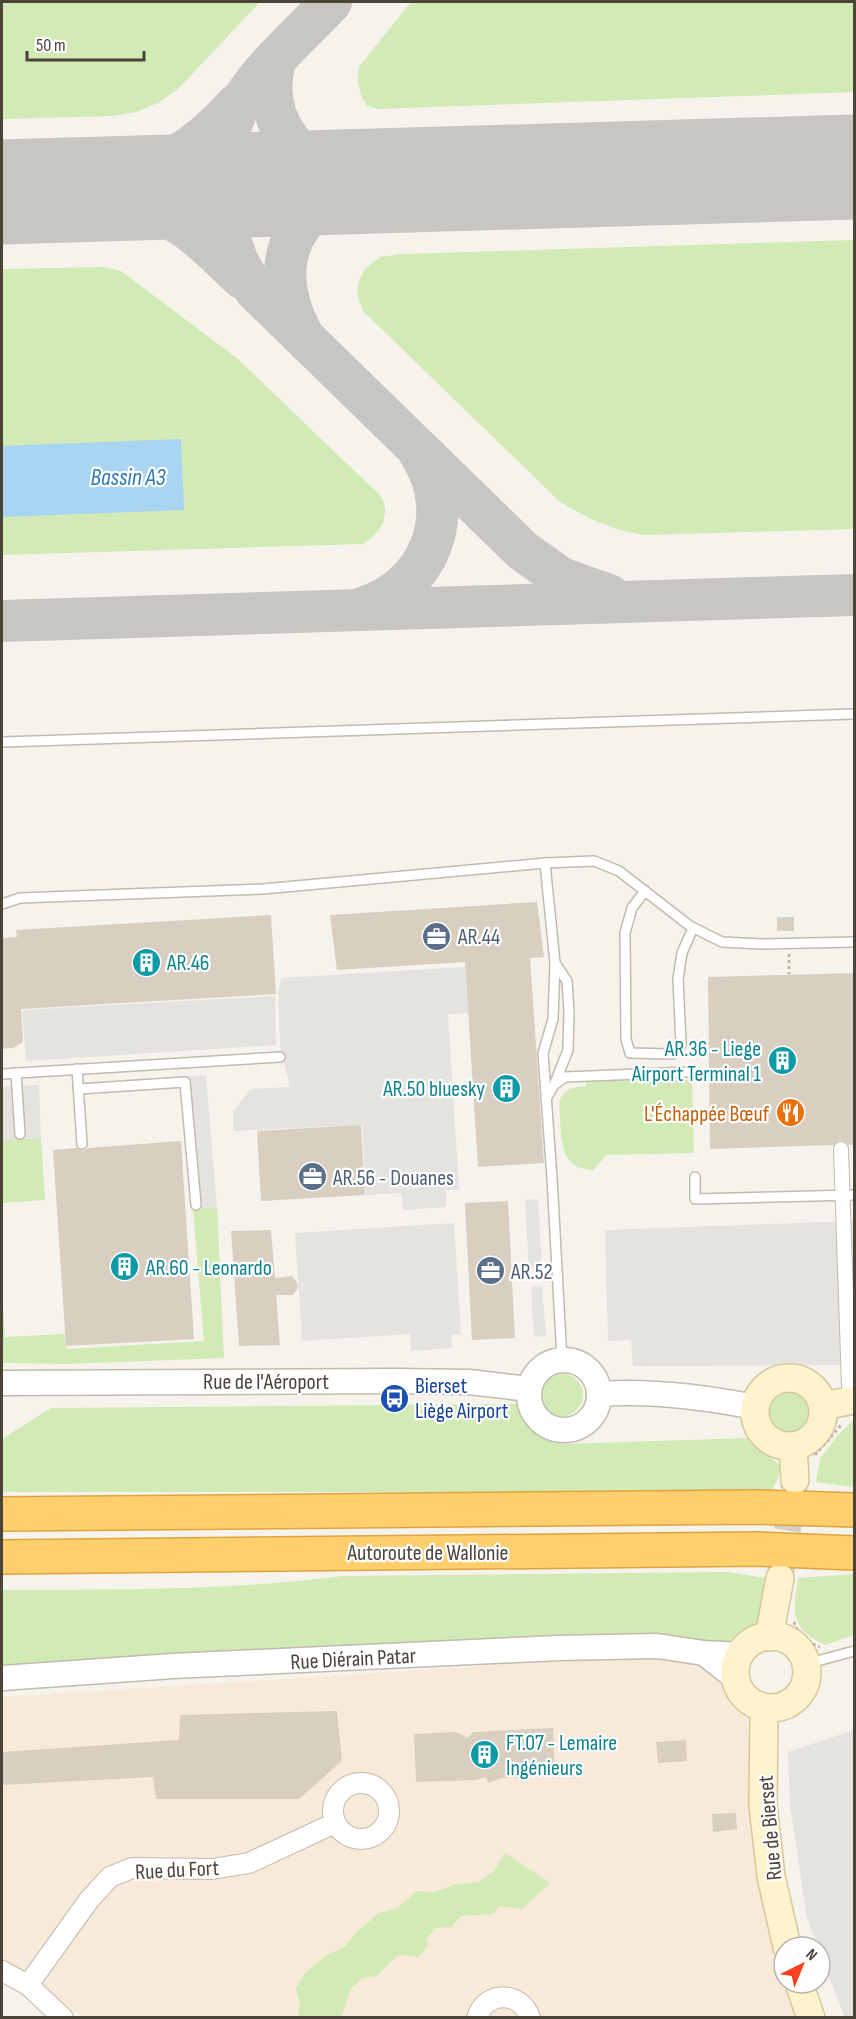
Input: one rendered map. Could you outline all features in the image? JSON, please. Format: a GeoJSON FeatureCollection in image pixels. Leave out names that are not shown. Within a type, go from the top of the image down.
{"type":"FeatureCollection","features":[{"type":"Feature","properties":{"kind":"highway","name":"Autoroute de Wallonie"},"geometry":{"type":"LineString","coordinates":[[2,1514],[758,1507],[855,1510]]}},
{"type":"Feature","properties":{"kind":"highway","name":"Autoroute de Wallonie"},"geometry":{"type":"LineString","coordinates":[[2,1557],[746,1549],[855,1552]]}},
{"type":"Feature","properties":{"kind":"main road"},"geometry":{"type":"LineString","coordinates":[[795,1480],[806,1442],[817,1433],[823,1420],[823,1406],[818,1393],[808,1383],[795,1378],[781,1379],[769,1384],[759,1394],[755,1407],[755,1420],[760,1431],[769,1441],[802,1453]]}},
{"type":"Feature","properties":{"kind":"main road"},"geometry":{"type":"LineString","coordinates":[[823,1406],[850,1402]]}},
{"type":"Feature","properties":{"kind":"main road"},"geometry":{"type":"LineString","coordinates":[[769,1637],[780,1578]]}},
{"type":"Feature","properties":{"kind":"main road"},"geometry":{"type":"LineString","coordinates":[[769,1637],[781,1638],[801,1653],[817,1657],[802,1692],[792,1702],[779,1707],[764,1708],[746,1697],[739,1688],[738,1666],[746,1646],[757,1640],[769,1637]]}},
{"type":"Feature","properties":{"kind":"main road","name":"Rue de Bierset"},"geometry":{"type":"LineString","coordinates":[[764,1708],[763,1805],[771,1876],[784,1935]]}},
{"type":"Feature","properties":{"kind":"main road"},"geometry":{"type":"LineString","coordinates":[[803,1995],[811,2018]]}},
{"type":"Feature","properties":{"kind":"street"},"geometry":{"type":"LineString","coordinates":[[841,1149],[848,1195],[850,1402]]}},
{"type":"Feature","properties":{"kind":"street"},"geometry":{"type":"LineString","coordinates":[[562,1360],[580,1364],[588,1369],[594,1376],[599,1394],[597,1407],[591,1418],[581,1426],[568,1430],[555,1429],[544,1424],[535,1414],[530,1402],[529,1389],[533,1378],[540,1369],[562,1360]]}},
{"type":"Feature","properties":{"kind":"street","name":"Rue de l'Aéroport"},"geometry":{"type":"LineString","coordinates":[[2,1383],[469,1382],[529,1389]]}},
{"type":"Feature","properties":{"kind":"street"},"geometry":{"type":"LineString","coordinates":[[599,1394],[628,1392],[708,1398],[755,1407]]}},
{"type":"Feature","properties":{"kind":"street","name":"Rue Diérain Patar"},"geometry":{"type":"LineString","coordinates":[[2,1678],[173,1666],[559,1648],[657,1646],[704,1653],[738,1666]]}},
{"type":"Feature","properties":{"kind":"street","name":"Rue du Fort"},"geometry":{"type":"LineString","coordinates":[[28,1985],[89,1900],[110,1877],[132,1868],[212,1869],[249,1863],[335,1823]]}},
{"type":"Feature","properties":{"kind":"street"},"geometry":{"type":"LineString","coordinates":[[2,1971],[28,1985],[63,2018]]}},
{"type":"Feature","properties":{"kind":"street"},"geometry":{"type":"LineString","coordinates":[[477,2018],[486,2002],[497,1997],[509,1997],[520,2002],[528,2010],[530,2018]]}},
{"type":"Feature","properties":{"kind":"lane"},"geometry":{"type":"LineString","coordinates":[[2,742],[855,714]]}},
{"type":"Feature","properties":{"kind":"lane"},"geometry":{"type":"LineString","coordinates":[[2,904],[20,898],[263,889],[545,863],[594,861],[619,872],[693,928],[722,942],[762,944],[855,942]]}},
{"type":"Feature","properties":{"kind":"lane"},"geometry":{"type":"LineString","coordinates":[[545,863],[555,963],[553,1020],[543,1053],[562,1360]]}},
{"type":"Feature","properties":{"kind":"lane"},"geometry":{"type":"LineString","coordinates":[[645,891],[632,908],[625,933],[626,1039],[630,1053],[673,1054],[681,1044],[678,979],[682,953],[693,928]]}},
{"type":"Feature","properties":{"kind":"lane"},"geometry":{"type":"LineString","coordinates":[[545,1100],[563,1067],[568,1050],[567,981],[555,963]]}},
{"type":"Feature","properties":{"kind":"lane"},"geometry":{"type":"LineString","coordinates":[[2,1074],[280,1057]]}},
{"type":"Feature","properties":{"kind":"lane"},"geometry":{"type":"LineString","coordinates":[[77,1069],[82,1144]]}},
{"type":"Feature","properties":{"kind":"lane"},"geometry":{"type":"LineString","coordinates":[[554,1085],[566,1077],[689,1072]]}},
{"type":"Feature","properties":{"kind":"lane"},"geometry":{"type":"LineString","coordinates":[[16,1073],[20,1134]]}},
{"type":"Feature","properties":{"kind":"lane"},"geometry":{"type":"LineString","coordinates":[[79,1089],[185,1082],[196,1205]]}},
{"type":"Feature","properties":{"kind":"lane"},"geometry":{"type":"LineString","coordinates":[[694,1177],[695,1199],[848,1195]]}},
{"type":"Feature","properties":{"kind":"lane"},"geometry":{"type":"LineString","coordinates":[[817,1657],[855,1651]]}},
{"type":"Feature","properties":{"kind":"path"},"geometry":{"type":"LineString","coordinates":[[802,1453],[838,1427],[850,1402]]}},
{"type":"Feature","properties":{"kind":"path"},"geometry":{"type":"LineString","coordinates":[[793,1615],[797,1631],[811,1645],[817,1657]]}},
{"type":"Feature","properties":{"kind":"shaded area"},"geometry":{"type":"Polygon","coordinates":[[[465,967],[468,1013],[448,1014],[459,1189],[446,1190],[446,1207],[403,1210],[401,1193],[366,1195],[362,1125],[233,1131],[233,1112],[250,1089],[290,1087],[280,1047],[278,995],[281,978],[465,967]]]}},
{"type":"Feature","properties":{"kind":"shaded area"},"geometry":{"type":"Polygon","coordinates":[[[275,996],[276,1045],[26,1061],[22,1010],[275,996]]]}},
{"type":"Feature","properties":{"kind":"shaded area"},"geometry":{"type":"Polygon","coordinates":[[[206,1075],[217,1207],[193,1209],[182,1077],[206,1075]]]}},
{"type":"Feature","properties":{"kind":"shaded area"},"geometry":{"type":"Polygon","coordinates":[[[39,1085],[41,1138],[2,1140],[2,1087],[39,1085]]]}},
{"type":"Feature","properties":{"kind":"shaded area"},"geometry":{"type":"Polygon","coordinates":[[[538,1199],[542,1269],[529,1269],[525,1200],[538,1199]]]}},
{"type":"Feature","properties":{"kind":"shaded area"},"geometry":{"type":"Polygon","coordinates":[[[854,1221],[854,1365],[633,1366],[631,1340],[608,1341],[605,1230],[854,1221]]]}},
{"type":"Feature","properties":{"kind":"shaded area"},"geometry":{"type":"Polygon","coordinates":[[[454,1223],[461,1334],[451,1335],[452,1348],[411,1351],[410,1334],[302,1341],[295,1233],[454,1223]]]}},
{"type":"Feature","properties":{"kind":"shaded area"},"geometry":{"type":"Polygon","coordinates":[[[542,1286],[546,1336],[534,1337],[531,1287],[542,1286]]]}},
{"type":"Feature","properties":{"kind":"shaded area"},"geometry":{"type":"Polygon","coordinates":[[[670,1654],[717,1676],[746,1720],[751,1749],[756,1853],[773,1935],[772,1995],[792,1995],[801,2017],[85,2017],[69,2009],[2,1961],[2,1697],[670,1654]]]}},
{"type":"Feature","properties":{"kind":"shaded area"},"geometry":{"type":"Polygon","coordinates":[[[854,1730],[854,2017],[845,2018],[832,1984],[832,1935],[813,1935],[807,1918],[790,1805],[788,1752],[854,1730]]]}},
{"type":"Feature","properties":{"kind":"green space"},"geometry":{"type":"Polygon","coordinates":[[[2,2],[260,2],[180,87],[160,102],[136,112],[113,116],[2,119],[2,2]]]}},
{"type":"Feature","properties":{"kind":"green space"},"geometry":{"type":"Polygon","coordinates":[[[411,2],[854,2],[854,92],[377,109],[366,105],[359,86],[359,67],[411,2]]]}},
{"type":"Feature","properties":{"kind":"green space"},"geometry":{"type":"Polygon","coordinates":[[[854,240],[854,529],[645,535],[610,527],[590,518],[559,501],[363,311],[357,294],[359,280],[366,268],[380,257],[401,254],[854,240]]]}},
{"type":"Feature","properties":{"kind":"green space"},"geometry":{"type":"Polygon","coordinates":[[[104,267],[121,271],[238,359],[381,497],[385,511],[379,530],[363,544],[2,555],[2,269],[104,267]]]}},
{"type":"Feature","properties":{"kind":"green space"},"geometry":{"type":"Polygon","coordinates":[[[692,1080],[694,1153],[606,1155],[594,1170],[583,1169],[575,1165],[565,1154],[559,1108],[561,1097],[569,1090],[586,1086],[586,1081],[692,1080]]]}},
{"type":"Feature","properties":{"kind":"green space"},"geometry":{"type":"Polygon","coordinates":[[[41,1138],[45,1200],[2,1203],[2,1140],[41,1138]]]}},
{"type":"Feature","properties":{"kind":"green space"},"geometry":{"type":"Polygon","coordinates":[[[217,1207],[224,1358],[68,1364],[2,1363],[2,1290],[5,1337],[65,1334],[66,1349],[204,1341],[193,1209],[217,1207]]]}},
{"type":"Feature","properties":{"kind":"green space"},"geometry":{"type":"Polygon","coordinates":[[[562,1374],[577,1380],[583,1395],[577,1410],[562,1416],[547,1410],[541,1395],[547,1380],[562,1374]]]}},
{"type":"Feature","properties":{"kind":"green space"},"geometry":{"type":"Polygon","coordinates":[[[788,1391],[803,1397],[809,1412],[803,1427],[788,1433],[773,1427],[767,1412],[773,1397],[788,1391]]]}},
{"type":"Feature","properties":{"kind":"green space"},"geometry":{"type":"Polygon","coordinates":[[[516,1404],[531,1429],[564,1444],[747,1438],[783,1468],[771,1492],[2,1492],[2,1439],[51,1408],[516,1404]]]}},
{"type":"Feature","properties":{"kind":"green space"},"geometry":{"type":"Polygon","coordinates":[[[854,1420],[854,1487],[816,1482],[820,1459],[838,1435],[854,1420]]]}},
{"type":"Feature","properties":{"kind":"green space"},"geometry":{"type":"Polygon","coordinates":[[[728,1572],[766,1578],[756,1629],[729,1643],[2,1668],[2,1590],[215,1587],[342,1576],[728,1572]]]}},
{"type":"Feature","properties":{"kind":"green space"},"geometry":{"type":"Polygon","coordinates":[[[854,1574],[854,1635],[825,1645],[805,1633],[796,1618],[795,1601],[798,1578],[854,1574]]]}},
{"type":"Feature","properties":{"kind":"green space"},"geometry":{"type":"Polygon","coordinates":[[[505,1853],[550,1883],[522,1909],[500,1906],[493,1914],[461,1916],[451,1927],[436,1928],[426,1939],[428,1946],[418,1957],[397,1956],[377,1976],[362,1978],[351,1989],[341,2017],[298,2017],[300,2006],[296,1988],[306,1972],[327,1955],[344,1947],[379,1913],[396,1909],[417,1891],[434,1892],[454,1885],[479,1882],[493,1872],[505,1853]]]}},
{"type":"Feature","properties":{"kind":"water","name":"Bassin A3"},"geometry":{"type":"Polygon","coordinates":[[[181,439],[184,510],[2,517],[2,446],[181,439]]]}},
{"type":"Feature","properties":{"kind":"building"},"geometry":{"type":"Polygon","coordinates":[[[537,902],[544,957],[530,958],[544,1163],[478,1167],[465,962],[337,970],[330,915],[537,902]]]}},
{"type":"Feature","properties":{"kind":"building","name":"AR.46"},"geometry":{"type":"Polygon","coordinates":[[[271,915],[276,994],[21,1009],[23,1042],[13,1048],[2,1049],[2,938],[17,937],[16,930],[271,915]]]}},
{"type":"Feature","properties":{"kind":"building"},"geometry":{"type":"Polygon","coordinates":[[[777,917],[794,917],[794,931],[777,931],[777,917]]]}},
{"type":"Feature","properties":{"kind":"building","name":"AR.36 - Liege Airport Terminal 1"},"geometry":{"type":"Polygon","coordinates":[[[855,973],[855,1145],[849,1145],[841,1140],[833,1145],[710,1149],[708,977],[855,973]]]}},
{"type":"Feature","properties":{"kind":"building","name":"AR.56 - Douanes"},"geometry":{"type":"Polygon","coordinates":[[[361,1125],[365,1195],[261,1201],[257,1131],[361,1125]]]}},
{"type":"Feature","properties":{"kind":"building","name":"AR.60 - Leonardo"},"geometry":{"type":"Polygon","coordinates":[[[181,1141],[194,1339],[66,1346],[53,1150],[77,1148],[83,1151],[88,1148],[181,1141]]]}},
{"type":"Feature","properties":{"kind":"building","name":"AR.52"},"geometry":{"type":"Polygon","coordinates":[[[508,1201],[515,1338],[472,1340],[465,1203],[508,1201]]]}},
{"type":"Feature","properties":{"kind":"building"},"geometry":{"type":"Polygon","coordinates":[[[271,1230],[275,1278],[292,1276],[298,1288],[293,1295],[276,1295],[280,1345],[239,1346],[231,1231],[271,1230]]]}},
{"type":"Feature","properties":{"kind":"building"},"geometry":{"type":"Polygon","coordinates":[[[337,1711],[342,1761],[299,1799],[156,1799],[153,1777],[2,1785],[2,1752],[179,1740],[180,1715],[337,1711]]]}},
{"type":"Feature","properties":{"kind":"building","name":"FT.07 - Lemaire Ingénieurs"},"geometry":{"type":"Polygon","coordinates":[[[553,1728],[555,1776],[502,1778],[488,1783],[486,1777],[476,1780],[416,1782],[414,1734],[456,1732],[468,1738],[473,1732],[553,1728]]]}},
{"type":"Feature","properties":{"kind":"building"},"geometry":{"type":"Polygon","coordinates":[[[686,1740],[687,1761],[658,1763],[656,1742],[686,1740]]]}},
{"type":"Feature","properties":{"kind":"building"},"geometry":{"type":"Polygon","coordinates":[[[736,1813],[737,1829],[713,1832],[712,1814],[736,1813]]]}},
{"type":"Feature","properties":{"kind":"taxiway"},"geometry":{"type":"LineString","coordinates":[[331,2],[253,85],[240,105],[231,126],[225,149],[222,195],[225,219],[239,264],[256,291],[523,551],[561,578],[609,595]]}},
{"type":"Feature","properties":{"kind":"taxiway"},"geometry":{"type":"LineString","coordinates":[[275,61],[272,83],[273,104],[279,123],[289,139],[302,154],[319,166],[359,181]]}},
{"type":"Feature","properties":{"kind":"taxiway"},"geometry":{"type":"LineString","coordinates":[[100,189],[139,176],[174,158],[207,134],[236,105]]}},
{"type":"Feature","properties":{"kind":"taxiway"},"geometry":{"type":"LineString","coordinates":[[301,332],[293,315],[285,281],[289,249],[305,219],[319,205],[359,181]]}},
{"type":"Feature","properties":{"kind":"taxiway"},"geometry":{"type":"LineString","coordinates":[[32,191],[69,193],[124,201],[159,213],[193,233],[242,278]]}},
{"type":"Feature","properties":{"kind":"taxiway"},"geometry":{"type":"LineString","coordinates":[[362,608],[385,598],[405,584],[420,566],[431,546],[436,524],[437,501],[431,477],[420,454]]}},
{"type":"Feature","properties":{"kind":"taxiway"},"geometry":{"type":"LineString","coordinates":[[2,621],[854,595]]}},
{"type":"Feature","properties":{"kind":"runway"},"geometry":{"type":"LineString","coordinates":[[2,192],[854,167]]}},
{"type":"Feature","properties":{"kind":"tunnel"},"geometry":{"type":"LineString","coordinates":[[781,1571],[794,1487]]}},
{"type":"Feature","properties":{"kind":"place","name":"AR.44"},"geometry":{"type":"Point","coordinates":[437,936]}},
{"type":"Feature","properties":{"kind":"place","name":"AR.46"},"geometry":{"type":"Point","coordinates":[146,962]}},
{"type":"Feature","properties":{"kind":"place","name":"AR.36 - Liege Airport Terminal 1"},"geometry":{"type":"Point","coordinates":[782,1061]}},
{"type":"Feature","properties":{"kind":"place","name":"AR.50 bluesky"},"geometry":{"type":"Point","coordinates":[506,1088]}},
{"type":"Feature","properties":{"kind":"place","name":"L'Échappée Bœuf"},"geometry":{"type":"Point","coordinates":[790,1113]}},
{"type":"Feature","properties":{"kind":"place","name":"AR.56 - Douanes"},"geometry":{"type":"Point","coordinates":[312,1177]}},
{"type":"Feature","properties":{"kind":"place","name":"AR.60 - Leonardo"},"geometry":{"type":"Point","coordinates":[125,1267]}},
{"type":"Feature","properties":{"kind":"place","name":"AR.52"},"geometry":{"type":"Point","coordinates":[490,1271]}},
{"type":"Feature","properties":{"kind":"place","name":"Bierset Liège Airport"},"geometry":{"type":"Point","coordinates":[394,1398]}},
{"type":"Feature","properties":{"kind":"place","name":"FT.07 - Lemaire Ingénieurs"},"geometry":{"type":"Point","coordinates":[485,1755]}}]}
